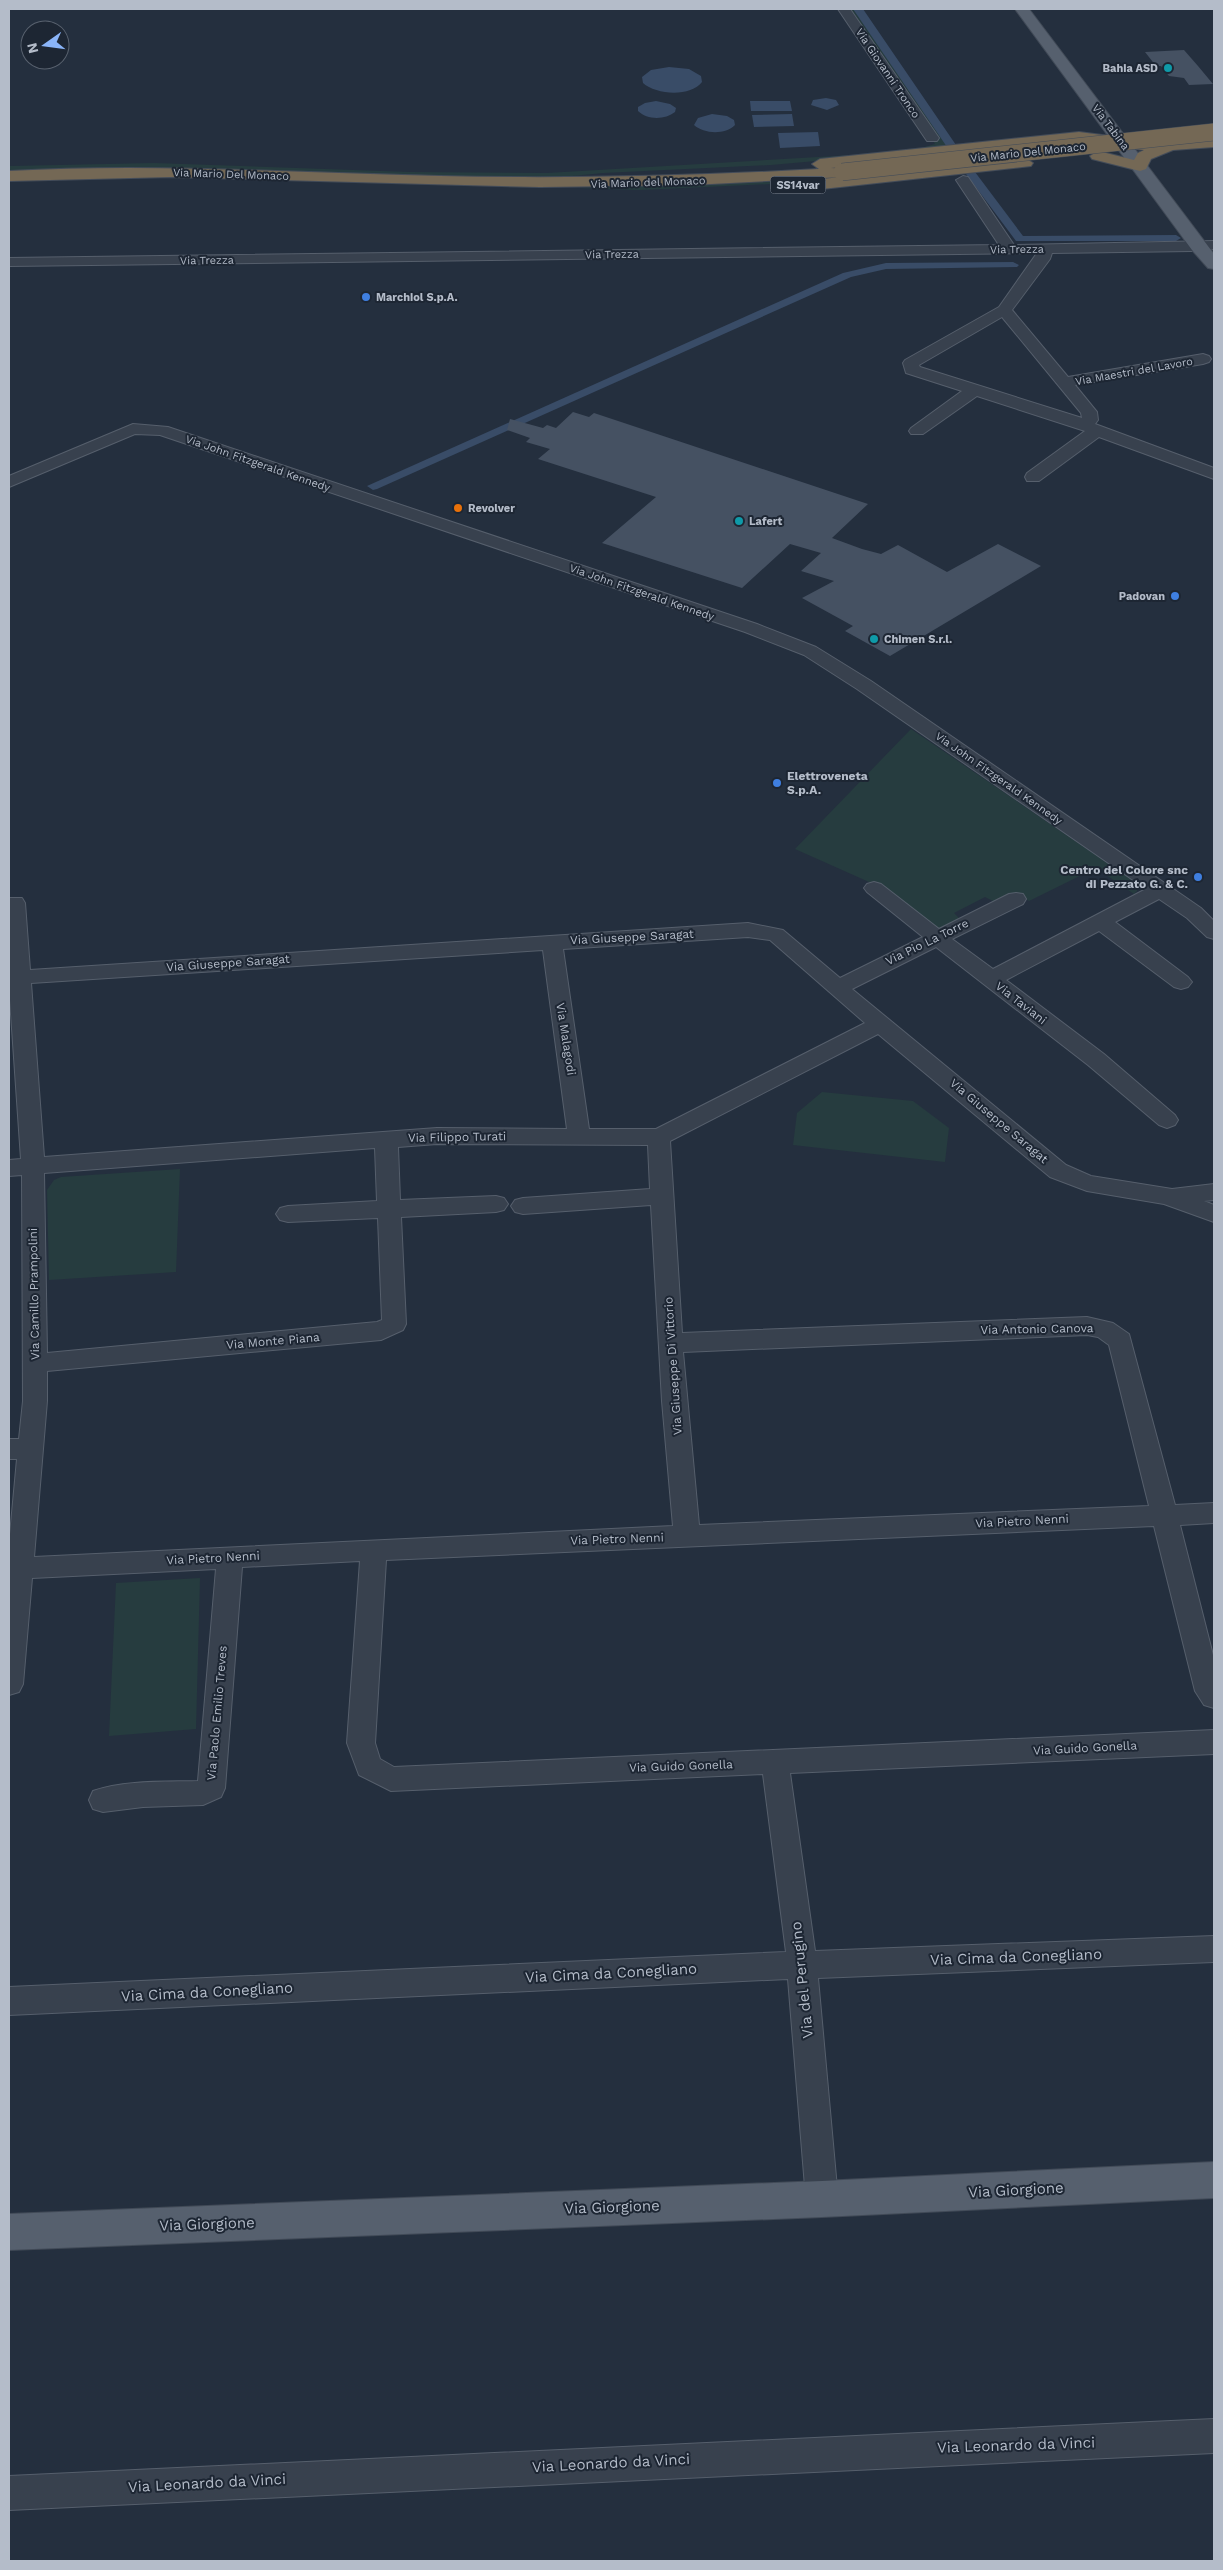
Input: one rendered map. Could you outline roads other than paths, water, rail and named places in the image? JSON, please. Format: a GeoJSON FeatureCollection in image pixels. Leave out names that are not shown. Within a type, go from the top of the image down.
{"type":"FeatureCollection","features":[{"type":"Feature","properties":{"kind":"highway","name":"SS14var"},"geometry":{"type":"LineString","coordinates":[[1080,137],[1098,130],[1107,120],[1132,128],[1154,129],[1214,123]]}},
{"type":"Feature","properties":{"kind":"highway","name":"SS14var"},"geometry":{"type":"LineString","coordinates":[[1090,156],[1115,149],[1134,134],[1154,129]]}},
{"type":"Feature","properties":{"kind":"highway","name":"Via Mario Del Monaco"},"geometry":{"type":"LineString","coordinates":[[842,172],[1214,132]]}},
{"type":"Feature","properties":{"kind":"highway","name":"SS14var"},"geometry":{"type":"LineString","coordinates":[[454,182],[546,180],[832,163],[1080,137],[1167,147],[1214,142]]}},
{"type":"Feature","properties":{"kind":"highway","name":"SS14var"},"geometry":{"type":"LineString","coordinates":[[454,182],[600,192],[698,191],[867,180],[1090,156],[1108,157],[1140,166],[1144,156],[1167,147]]}},
{"type":"Feature","properties":{"kind":"highway","name":"Via Mario Del Monaco"},"geometry":{"type":"LineString","coordinates":[[9,176],[156,171],[454,182]]}},
{"type":"Feature","properties":{"kind":"highway","name":"Via Mario del Monaco"},"geometry":{"type":"LineString","coordinates":[[454,182],[657,182],[842,172]]}},
{"type":"Feature","properties":{"kind":"main road","name":"Via Tabina"},"geometry":{"type":"LineString","coordinates":[[1022,9],[1140,166],[1206,246],[1214,264]]}},
{"type":"Feature","properties":{"kind":"main road","name":"Via Giorgione"},"geometry":{"type":"LineString","coordinates":[[9,2232],[822,2199],[1214,2180]]}},
{"type":"Feature","properties":{"kind":"street","name":"Via Giovanni Tronco"},"geometry":{"type":"LineString","coordinates":[[844,9],[932,138]]}},
{"type":"Feature","properties":{"kind":"street"},"geometry":{"type":"LineString","coordinates":[[963,180],[1009,249]]}},
{"type":"Feature","properties":{"kind":"street","name":"Via Trezza"},"geometry":{"type":"LineString","coordinates":[[9,262],[1206,246]]}},
{"type":"Feature","properties":{"kind":"street"},"geometry":{"type":"LineString","coordinates":[[1044,248],[1045,256],[1004,310],[911,363],[912,370],[1090,427],[1214,474]]}},
{"type":"Feature","properties":{"kind":"street","name":"Via Maestri del Lavoro"},"geometry":{"type":"LineString","coordinates":[[1004,310],[1089,412],[1090,427]]}},
{"type":"Feature","properties":{"kind":"street","name":"Via Maestri del Lavoro"},"geometry":{"type":"LineString","coordinates":[[1065,382],[1204,359]]}},
{"type":"Feature","properties":{"kind":"street"},"geometry":{"type":"LineString","coordinates":[[917,431],[976,389]]}},
{"type":"Feature","properties":{"kind":"street"},"geometry":{"type":"LineString","coordinates":[[1033,477],[1090,427]]}},
{"type":"Feature","properties":{"kind":"street","name":"Via John Fitzgerald Kennedy"},"geometry":{"type":"LineString","coordinates":[[9,482],[133,430],[162,430],[751,628],[810,651],[864,685],[1160,890],[1210,922]]}},
{"type":"Feature","properties":{"kind":"street","name":"Via Taviani"},"geometry":{"type":"LineString","coordinates":[[874,888],[934,938],[991,979],[1167,1120]]}},
{"type":"Feature","properties":{"kind":"street"},"geometry":{"type":"LineString","coordinates":[[991,979],[1160,890]]}},
{"type":"Feature","properties":{"kind":"street","name":"Via Pio La Torre"},"geometry":{"type":"LineString","coordinates":[[839,987],[1016,898]]}},
{"type":"Feature","properties":{"kind":"street","name":"Via Camillo Prampolini"},"geometry":{"type":"LineString","coordinates":[[9,1684],[20,1568],[20,1449],[35,1401],[33,1166],[15,977],[15,903]]}},
{"type":"Feature","properties":{"kind":"street"},"geometry":{"type":"LineString","coordinates":[[1101,922],[1181,982]]}},
{"type":"Feature","properties":{"kind":"street","name":"Via Giuseppe Saragat"},"geometry":{"type":"LineString","coordinates":[[15,977],[748,930],[776,935],[880,1024],[1058,1171],[1087,1182],[1168,1196],[1214,1214]]}},
{"type":"Feature","properties":{"kind":"street","name":"Via Malagodi"},"geometry":{"type":"LineString","coordinates":[[552,942],[579,1137]]}},
{"type":"Feature","properties":{"kind":"street","name":"Via Filippo Turati"},"geometry":{"type":"LineString","coordinates":[[9,1168],[445,1136],[659,1136],[880,1024]]}},
{"type":"Feature","properties":{"kind":"street","name":"Via Giuseppe Di Vittorio"},"geometry":{"type":"LineString","coordinates":[[659,1136],[674,1401],[687,1536]]}},
{"type":"Feature","properties":{"kind":"street","name":"Via Monte Piana"},"geometry":{"type":"LineString","coordinates":[[35,1362],[381,1331],[394,1324],[386,1139]]}},
{"type":"Feature","properties":{"kind":"street","name":"Via Giuseppe Saragat"},"geometry":{"type":"LineString","coordinates":[[1168,1196],[1214,1192]]}},
{"type":"Feature","properties":{"kind":"street"},"geometry":{"type":"LineString","coordinates":[[523,1206],[663,1196]]}},
{"type":"Feature","properties":{"kind":"street"},"geometry":{"type":"LineString","coordinates":[[288,1214],[496,1204]]}},
{"type":"Feature","properties":{"kind":"street","name":"Via Antonio Canova"},"geometry":{"type":"LineString","coordinates":[[671,1343],[1086,1326],[1104,1329],[1120,1340],[1209,1691],[1214,1697]]}},
{"type":"Feature","properties":{"kind":"street","name":"Via Pietro Nenni"},"geometry":{"type":"LineString","coordinates":[[20,1568],[374,1550],[1214,1513]]}},
{"type":"Feature","properties":{"kind":"street","name":"Via Guido Gonella"},"geometry":{"type":"LineString","coordinates":[[374,1550],[361,1743],[369,1767],[391,1779],[1214,1742]]}},
{"type":"Feature","properties":{"kind":"street","name":"Via Paolo Emilio Treves"},"geometry":{"type":"LineString","coordinates":[[103,1800],[143,1795],[203,1793],[211,1788],[230,1558]]}},
{"type":"Feature","properties":{"kind":"street","name":"Via del Perugino"},"geometry":{"type":"LineString","coordinates":[[775,1762],[802,1964],[822,2199]]}},
{"type":"Feature","properties":{"kind":"street","name":"Via Cima da Conegliano"},"geometry":{"type":"LineString","coordinates":[[9,2001],[802,1964],[1214,1949]]}},
{"type":"Feature","properties":{"kind":"street","name":"Via Leonardo da Vinci"},"geometry":{"type":"LineString","coordinates":[[9,2493],[1214,2436]]}},
{"type":"Feature","properties":{"kind":"water"},"geometry":{"type":"Polygon","coordinates":[[[669,67],[689,69],[701,76],[702,82],[690,90],[673,93],[656,90],[643,83],[642,77],[651,70],[669,67]]]}},
{"type":"Feature","properties":{"kind":"water"},"geometry":{"type":"Polygon","coordinates":[[[826,98],[836,100],[839,105],[827,110],[811,105],[813,100],[826,98]]]}},
{"type":"Feature","properties":{"kind":"water"},"geometry":{"type":"Polygon","coordinates":[[[656,101],[670,104],[676,108],[675,112],[671,115],[656,118],[646,116],[638,111],[638,107],[645,103],[656,101]]]}},
{"type":"Feature","properties":{"kind":"water"},"geometry":{"type":"Polygon","coordinates":[[[750,101],[790,101],[792,111],[751,111],[750,101]]]}},
{"type":"Feature","properties":{"kind":"water"},"geometry":{"type":"Polygon","coordinates":[[[712,114],[727,116],[734,120],[735,125],[720,132],[709,132],[694,125],[698,118],[712,114]]]}},
{"type":"Feature","properties":{"kind":"water"},"geometry":{"type":"Polygon","coordinates":[[[792,114],[794,126],[754,127],[752,115],[792,114]]]}},
{"type":"Feature","properties":{"kind":"water"},"geometry":{"type":"Polygon","coordinates":[[[818,132],[820,146],[780,148],[778,133],[818,132]]]}},
{"type":"Feature","properties":{"kind":"waterway"},"geometry":{"type":"LineString","coordinates":[[858,9],[951,145]]}},
{"type":"Feature","properties":{"kind":"waterway"},"geometry":{"type":"LineString","coordinates":[[971,174],[1020,239],[1176,238]]}},
{"type":"Feature","properties":{"kind":"waterway"},"geometry":{"type":"LineString","coordinates":[[373,486],[847,275],[886,266],[1013,265]]}},
{"type":"Feature","properties":{"kind":"place","name":"Bahia ASD"},"geometry":{"type":"Point","coordinates":[1168,68]}},
{"type":"Feature","properties":{"kind":"place","name":"Marchiol S.p.A."},"geometry":{"type":"Point","coordinates":[366,297]}},
{"type":"Feature","properties":{"kind":"place","name":"Revolver"},"geometry":{"type":"Point","coordinates":[458,508]}},
{"type":"Feature","properties":{"kind":"place","name":"Lafert"},"geometry":{"type":"Point","coordinates":[739,521]}},
{"type":"Feature","properties":{"kind":"place","name":"Padovan"},"geometry":{"type":"Point","coordinates":[1175,596]}},
{"type":"Feature","properties":{"kind":"place","name":"Chimen S.r.l."},"geometry":{"type":"Point","coordinates":[874,639]}},
{"type":"Feature","properties":{"kind":"place","name":"Elettroveneta S.p.A."},"geometry":{"type":"Point","coordinates":[777,783]}},
{"type":"Feature","properties":{"kind":"place","name":"Centro del Colore snc di Pezzato G. & C."},"geometry":{"type":"Point","coordinates":[1198,877]}}]}
